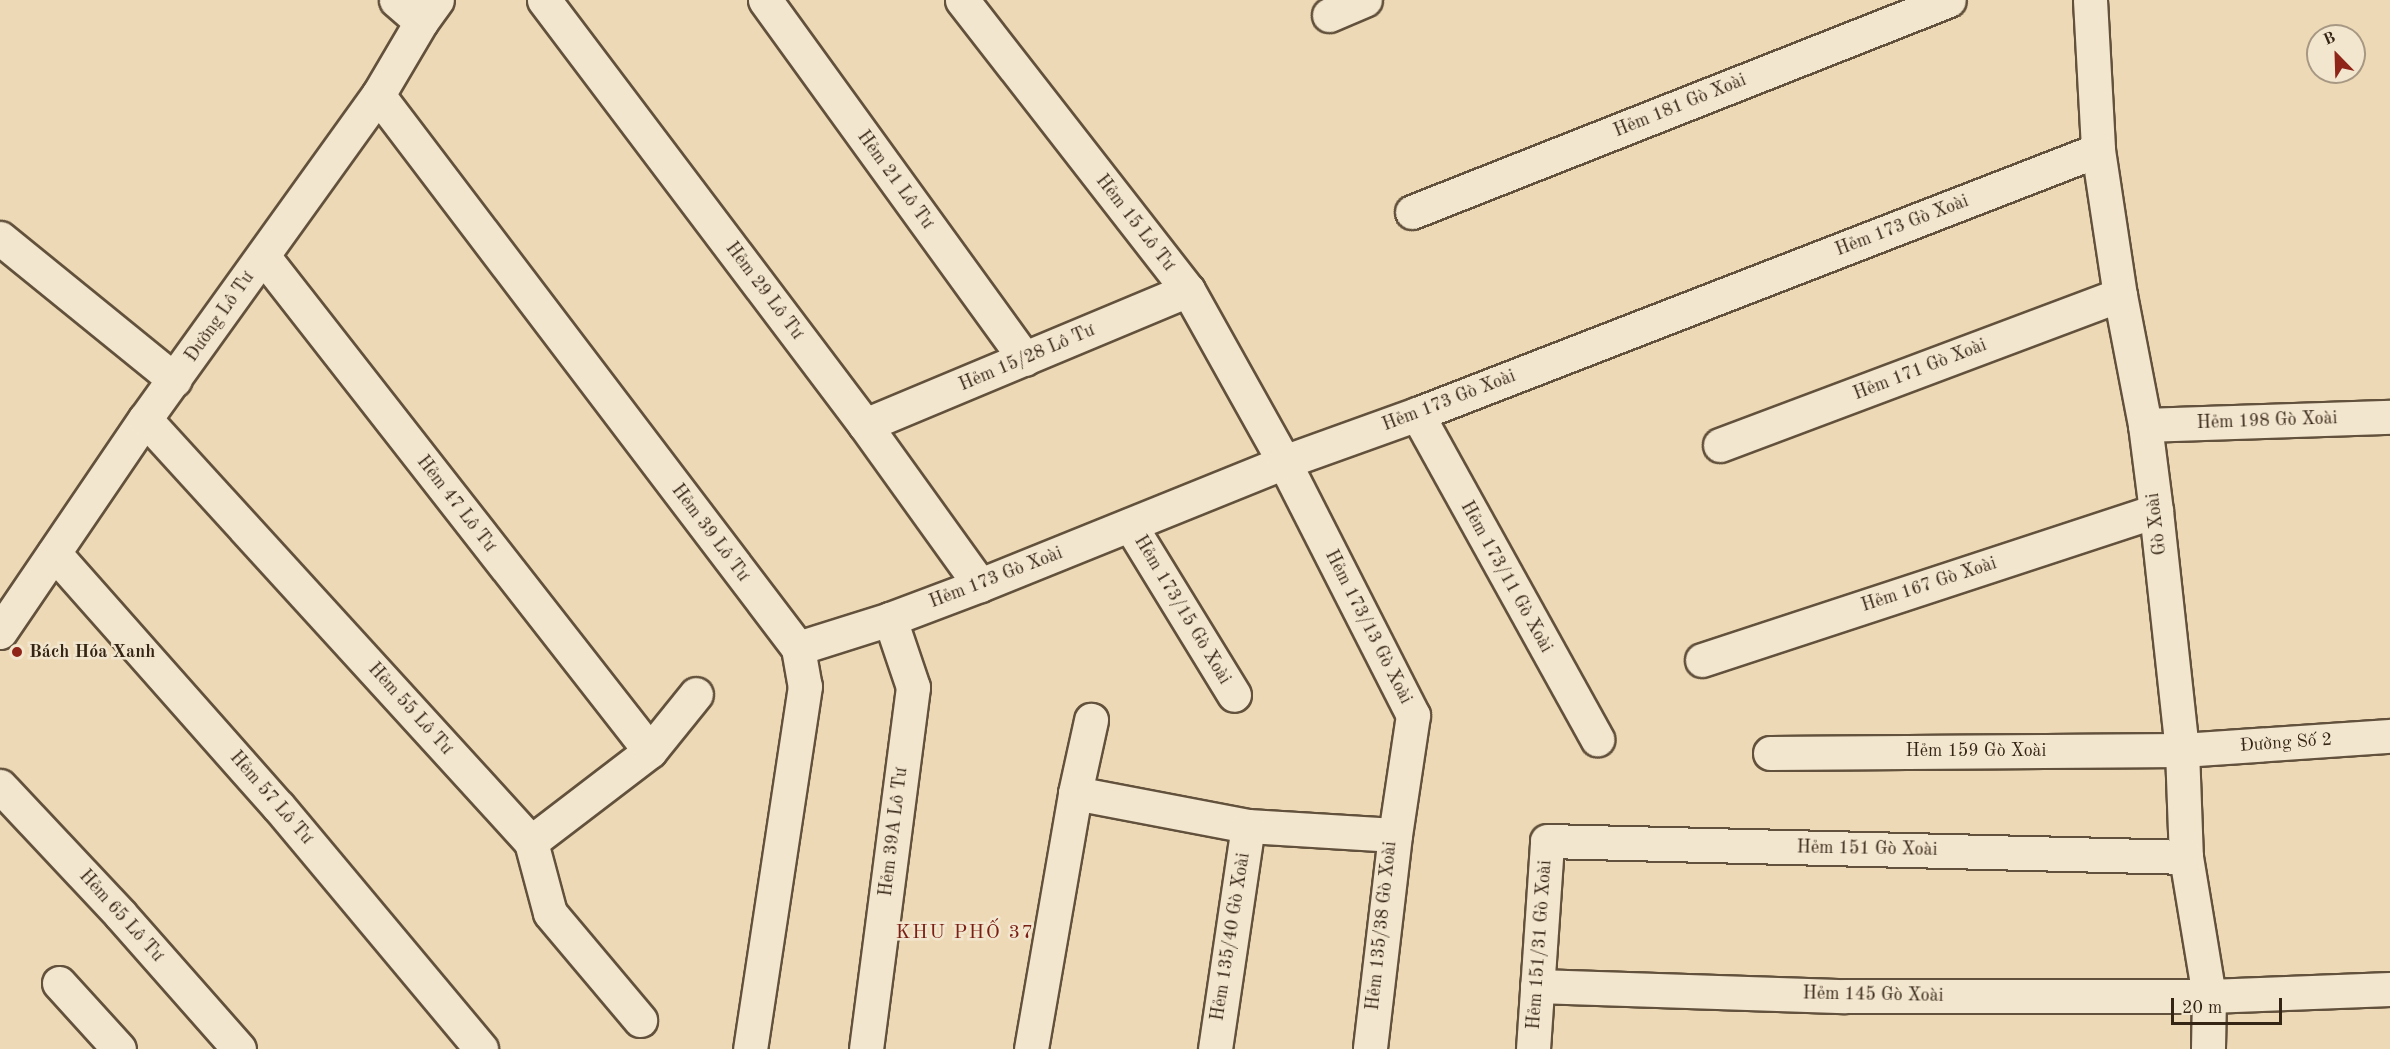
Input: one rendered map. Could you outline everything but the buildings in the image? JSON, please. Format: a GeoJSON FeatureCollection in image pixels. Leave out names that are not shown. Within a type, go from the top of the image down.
{"type":"FeatureCollection","features":[{"type":"Feature","properties":{"kind":"street"},"geometry":{"type":"LineString","coordinates":[[396,0],[429,11]]}},
{"type":"Feature","properties":{"kind":"street","name":"Hẻm 29 Lô Tư"},"geometry":{"type":"LineString","coordinates":[[544,0],[865,425],[980,585]]}},
{"type":"Feature","properties":{"kind":"street","name":"Hẻm 21 Lô Tư"},"geometry":{"type":"LineString","coordinates":[[765,0],[1025,359]]}},
{"type":"Feature","properties":{"kind":"street","name":"Hẻm 15 Lô Tư"},"geometry":{"type":"LineString","coordinates":[[962,0],[1188,290],[1284,462]]}},
{"type":"Feature","properties":{"kind":"street"},"geometry":{"type":"LineString","coordinates":[[1329,15],[1365,0]]}},
{"type":"Feature","properties":{"kind":"street","name":"Hẻm 181 Gò Xoài"},"geometry":{"type":"LineString","coordinates":[[1412,212],[1949,0]]}},
{"type":"Feature","properties":{"kind":"street","name":"Gò Xoài"},"geometry":{"type":"LineString","coordinates":[[2090,0],[2098,150],[2120,295],[2145,425],[2156,511],[2182,750],[2186,857],[2209,996],[2208,1049]]}},
{"type":"Feature","properties":{"kind":"street","name":"Đường Lô Tư"},"geometry":{"type":"LineString","coordinates":[[0,632],[145,419],[378,95],[429,11]]}},
{"type":"Feature","properties":{"kind":"street","name":"Hẻm 39 Lô Tư"},"geometry":{"type":"LineString","coordinates":[[378,95],[798,648],[805,686],[750,1049]]}},
{"type":"Feature","properties":{"kind":"street","name":"Hẻm 173 Gò Xoài"},"geometry":{"type":"LineString","coordinates":[[798,648],[890,619],[980,585],[1284,462],[1417,414],[2098,150]]}},
{"type":"Feature","properties":{"kind":"street"},"geometry":{"type":"LineString","coordinates":[[1,240],[175,380]]}},
{"type":"Feature","properties":{"kind":"street","name":"Hẻm 47 Lô Tư"},"geometry":{"type":"LineString","coordinates":[[262,256],[650,751]]}},
{"type":"Feature","properties":{"kind":"street","name":"Hẻm 15/28 Lô Tư"},"geometry":{"type":"LineString","coordinates":[[865,425],[1188,290]]}},
{"type":"Feature","properties":{"kind":"street","name":"Hẻm 171 Gò Xoài"},"geometry":{"type":"LineString","coordinates":[[1720,445],[2120,295]]}},
{"type":"Feature","properties":{"kind":"street","name":"Hẻm 173/11 Gò Xoài"},"geometry":{"type":"LineString","coordinates":[[1417,414],[1597,739]]}},
{"type":"Feature","properties":{"kind":"street","name":"Hẻm 198 Gò Xoài"},"geometry":{"type":"LineString","coordinates":[[2145,425],[2390,417]]}},
{"type":"Feature","properties":{"kind":"street","name":"Hẻm 55 Lô Tư"},"geometry":{"type":"LineString","coordinates":[[145,419],[531,842],[550,912],[640,1020]]}},
{"type":"Feature","properties":{"kind":"street","name":"Hẻm 173/13 Gò Xoài"},"geometry":{"type":"LineString","coordinates":[[1284,462],[1413,715],[1395,835]]}},
{"type":"Feature","properties":{"kind":"street","name":"Hẻm 167 Gò Xoài"},"geometry":{"type":"LineString","coordinates":[[1702,660],[2156,511]]}},
{"type":"Feature","properties":{"kind":"street","name":"Hẻm 173/15 Gò Xoài"},"geometry":{"type":"LineString","coordinates":[[1130,525],[1234,695]]}},
{"type":"Feature","properties":{"kind":"street","name":"Hẻm 57 Lô Tư"},"geometry":{"type":"LineString","coordinates":[[54,553],[279,807],[482,1049]]}},
{"type":"Feature","properties":{"kind":"street","name":"Hẻm 39A Lô Tư"},"geometry":{"type":"LineString","coordinates":[[866,1049],[913,687],[890,619]]}},
{"type":"Feature","properties":{"kind":"street"},"geometry":{"type":"LineString","coordinates":[[531,842],[650,751],[696,694]]}},
{"type":"Feature","properties":{"kind":"street"},"geometry":{"type":"LineString","coordinates":[[1031,1049],[1075,794],[1091,720]]}},
{"type":"Feature","properties":{"kind":"street","name":"Đường Số 2"},"geometry":{"type":"LineString","coordinates":[[2182,750],[2390,736]]}},
{"type":"Feature","properties":{"kind":"street","name":"Hẻm 159 Gò Xoài"},"geometry":{"type":"LineString","coordinates":[[1770,753],[2182,750]]}},
{"type":"Feature","properties":{"kind":"street","name":"Hẻm 65 Lô Tư"},"geometry":{"type":"LineString","coordinates":[[0,786],[120,914],[239,1049]]}},
{"type":"Feature","properties":{"kind":"street","name":"Hẻm 135/38 Gò Xoài"},"geometry":{"type":"LineString","coordinates":[[1075,794],[1248,826],[1395,835],[1370,1049]]}},
{"type":"Feature","properties":{"kind":"street","name":"Hẻm 135/40 Gò Xoài"},"geometry":{"type":"LineString","coordinates":[[1215,1049],[1248,826]]}},
{"type":"Feature","properties":{"kind":"street","name":"Hẻm 151 Gò Xoài"},"geometry":{"type":"LineString","coordinates":[[1547,841],[2186,857]]}},
{"type":"Feature","properties":{"kind":"street","name":"Hẻm 151/31 Gò Xoài"},"geometry":{"type":"LineString","coordinates":[[1533,1049],[1547,841]]}},
{"type":"Feature","properties":{"kind":"street"},"geometry":{"type":"LineString","coordinates":[[59,983],[119,1049]]}},
{"type":"Feature","properties":{"kind":"street","name":"Hẻm 145 Gò Xoài"},"geometry":{"type":"LineString","coordinates":[[1537,986],[1845,996],[2209,996],[2390,989]]}},
{"type":"Feature","properties":{"kind":"place","name":"Bách Hóa Xanh"},"geometry":{"type":"Point","coordinates":[17,652]}},
{"type":"Feature","properties":{"kind":"district","name":"KHU PHỐ 37"},"geometry":{"type":"Point","coordinates":[965,933]}}]}
